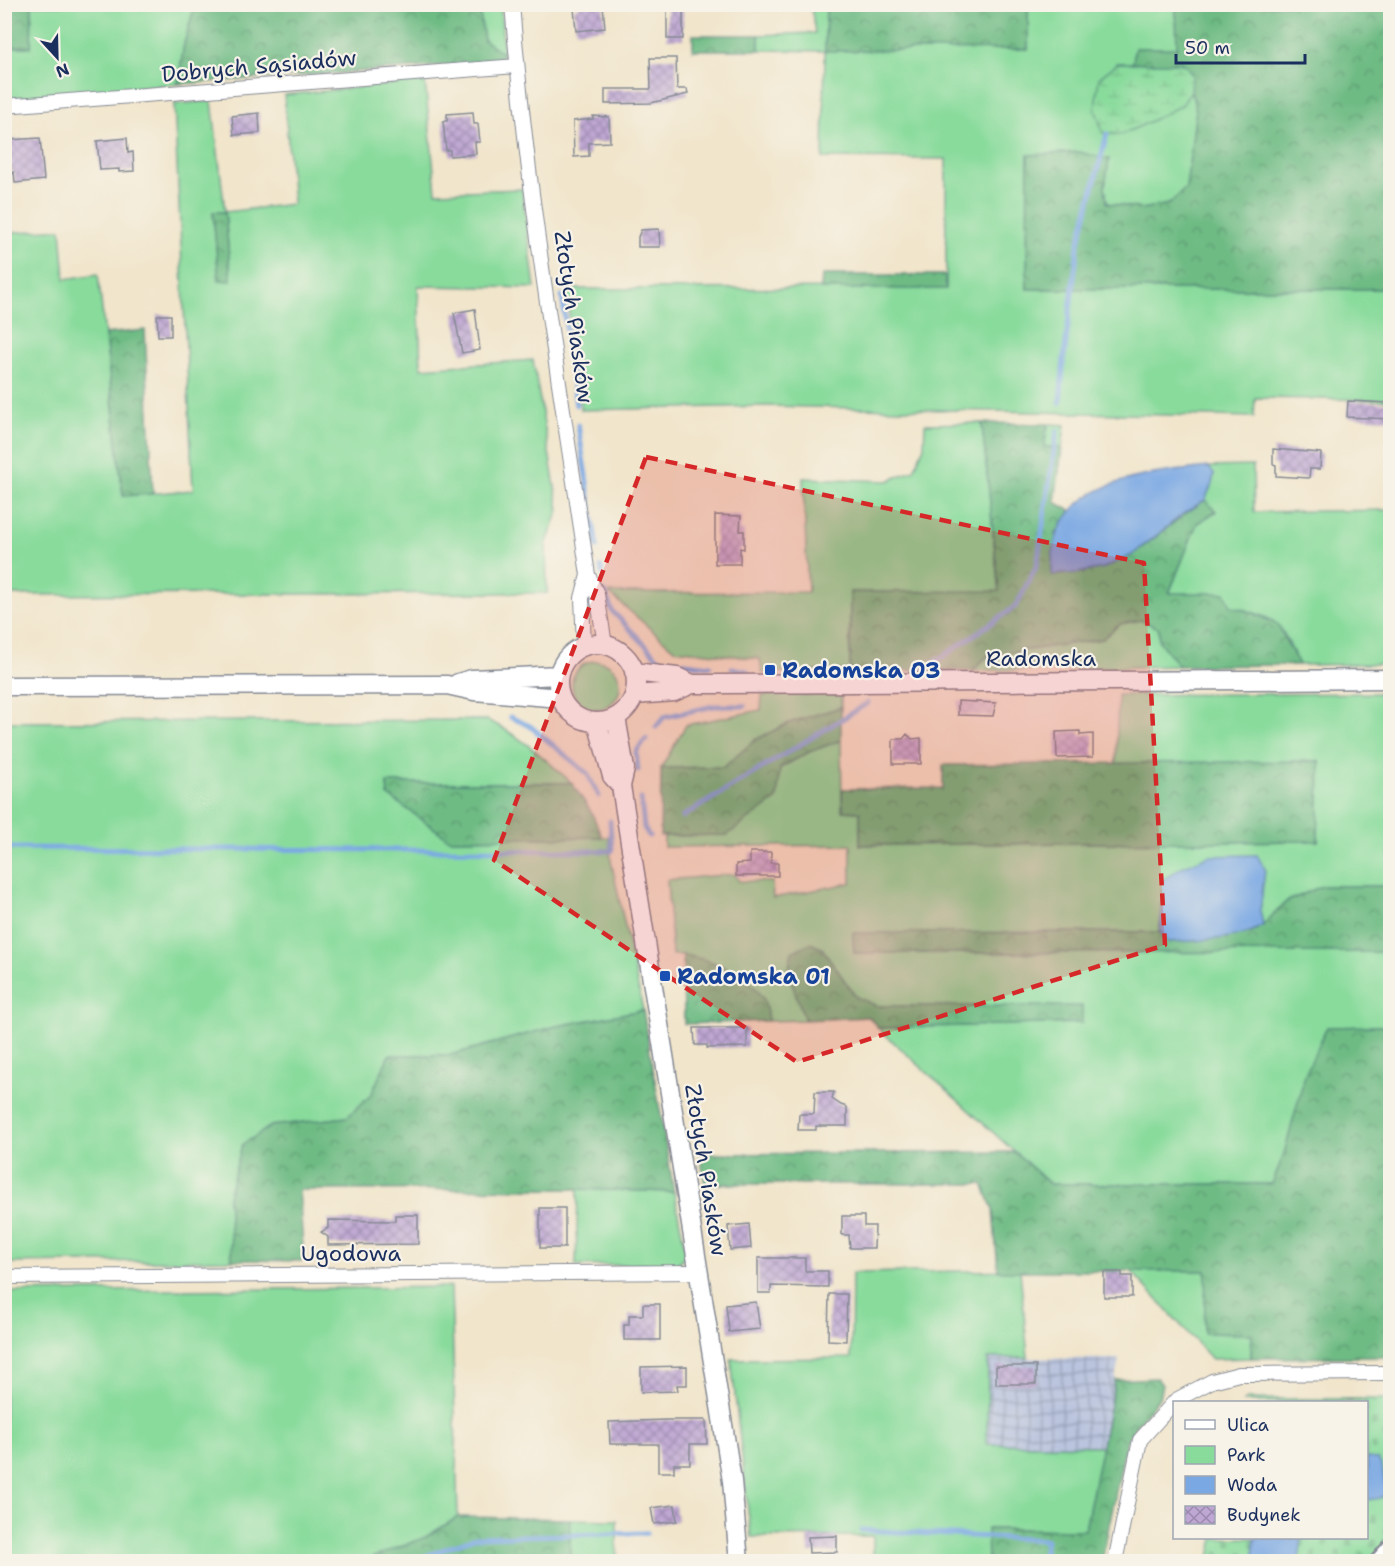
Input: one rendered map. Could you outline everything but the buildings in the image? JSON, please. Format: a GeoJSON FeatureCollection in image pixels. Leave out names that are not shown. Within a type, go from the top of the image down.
{"type":"FeatureCollection","features":[{"type":"Feature","properties":{"kind":"street","name":"Złotych Piasków"},"geometry":{"type":"LineString","coordinates":[[512,4],[517,66],[564,416],[588,574],[597,594],[605,645]]}},
{"type":"Feature","properties":{"kind":"street","name":"Dobrych Sąsiadów"},"geometry":{"type":"LineString","coordinates":[[4,106],[517,66]]}},
{"type":"Feature","properties":{"kind":"street","name":"Złotych Piasków"},"geometry":{"type":"LineString","coordinates":[[584,647],[582,598],[588,574]]}},
{"type":"Feature","properties":{"kind":"street"},"geometry":{"type":"LineString","coordinates":[[605,645],[623,654],[634,672],[636,682],[631,703],[616,717],[597,722],[577,717],[569,711],[561,698],[558,684],[559,675],[568,657],[584,647],[605,645]]}},
{"type":"Feature","properties":{"kind":"street","name":"Radomska"},"geometry":{"type":"LineString","coordinates":[[634,672],[677,677],[692,684]]}},
{"type":"Feature","properties":{"kind":"street"},"geometry":{"type":"LineString","coordinates":[[447,686],[472,679],[559,675]]}},
{"type":"Feature","properties":{"kind":"street","name":"Radomska"},"geometry":{"type":"LineString","coordinates":[[634,695],[674,692],[692,684],[1390,679]]}},
{"type":"Feature","properties":{"kind":"street"},"geometry":{"type":"LineString","coordinates":[[4,686],[447,686],[474,691],[561,698]]}},
{"type":"Feature","properties":{"kind":"street","name":"Złotych Piasków"},"geometry":{"type":"LineString","coordinates":[[616,717],[625,769],[621,786],[732,1481],[739,1562]]}},
{"type":"Feature","properties":{"kind":"street","name":"Złotych Piasków"},"geometry":{"type":"LineString","coordinates":[[597,722],[612,776],[621,786]]}},
{"type":"Feature","properties":{"kind":"street","name":"Ugodowa"},"geometry":{"type":"LineString","coordinates":[[4,1277],[698,1272]]}},
{"type":"Feature","properties":{"kind":"street"},"geometry":{"type":"LineString","coordinates":[[1175,1401],[1212,1381],[1239,1374],[1390,1373]]}},
{"type":"Feature","properties":{"kind":"street"},"geometry":{"type":"LineString","coordinates":[[1115,1562],[1140,1440],[1173,1403]]}},
{"type":"Feature","properties":{"kind":"street"},"geometry":{"type":"LineString","coordinates":[[1374,1562],[1390,1544]]}},
{"type":"Feature","properties":{"kind":"highlighted area"},"geometry":{"type":"Polygon","coordinates":[[[646,457],[1144,563],[1165,945],[797,1062],[494,860],[646,457]]]}},
{"type":"Feature","properties":{"kind":"shaded area"},"geometry":{"type":"Polygon","coordinates":[[[988,1358],[1119,1359],[1102,1446],[987,1444],[988,1358]]]}},
{"type":"Feature","properties":{"kind":"green space"},"geometry":{"type":"Polygon","coordinates":[[[4,5],[32,5],[31,47],[5,47],[4,5]]]}},
{"type":"Feature","properties":{"kind":"green space"},"geometry":{"type":"Polygon","coordinates":[[[32,5],[195,5],[184,44],[178,84],[5,99],[5,47],[31,47],[32,5]]]}},
{"type":"Feature","properties":{"kind":"green space"},"geometry":{"type":"Polygon","coordinates":[[[195,5],[473,5],[479,9],[484,40],[503,54],[497,62],[178,84],[184,44],[195,5]]]}},
{"type":"Feature","properties":{"kind":"green space"},"geometry":{"type":"Polygon","coordinates":[[[473,5],[501,5],[503,54],[484,40],[479,9],[473,5]]]}},
{"type":"Feature","properties":{"kind":"green space"},"geometry":{"type":"Polygon","coordinates":[[[811,5],[826,5],[825,50],[1028,49],[1028,5],[1176,5],[1177,49],[1135,48],[1133,63],[1118,63],[1182,105],[1191,91],[1196,110],[1186,188],[1169,204],[1142,209],[1107,203],[1105,186],[1109,159],[1028,155],[1027,289],[1390,289],[1390,400],[1255,398],[1254,417],[767,406],[581,410],[566,289],[946,288],[946,159],[823,158],[825,51],[759,50],[759,35],[815,33],[811,5]]]}},
{"type":"Feature","properties":{"kind":"green space"},"geometry":{"type":"Polygon","coordinates":[[[826,5],[1028,5],[1028,49],[825,51],[826,5]]]}},
{"type":"Feature","properties":{"kind":"green space"},"geometry":{"type":"Polygon","coordinates":[[[1176,5],[1390,5],[1390,289],[1027,289],[1028,155],[1079,152],[1109,159],[1105,186],[1107,203],[1142,209],[1169,204],[1186,188],[1196,110],[1191,91],[1191,75],[1180,63],[1133,63],[1135,48],[1177,48],[1176,5]]]}},
{"type":"Feature","properties":{"kind":"green space"},"geometry":{"type":"Polygon","coordinates":[[[693,35],[759,35],[759,50],[693,50],[693,35]]]}},
{"type":"Feature","properties":{"kind":"green space"},"geometry":{"type":"Polygon","coordinates":[[[1118,63],[1180,63],[1186,66],[1192,75],[1191,91],[1182,105],[1145,124],[1120,135],[1103,133],[1095,108],[1099,78],[1118,63]]]}},
{"type":"Feature","properties":{"kind":"green space"},"geometry":{"type":"Polygon","coordinates":[[[425,81],[436,192],[522,189],[535,288],[418,286],[421,368],[533,360],[559,510],[546,545],[547,593],[5,595],[5,233],[61,229],[65,279],[98,274],[123,496],[193,490],[174,104],[212,101],[225,212],[293,204],[284,95],[425,81]],[[213,212],[219,280],[231,281],[225,212],[213,212]]]}},
{"type":"Feature","properties":{"kind":"green space"},"geometry":{"type":"Polygon","coordinates":[[[213,212],[225,212],[231,281],[219,280],[213,212]]]}},
{"type":"Feature","properties":{"kind":"green space"},"geometry":{"type":"Polygon","coordinates":[[[822,275],[945,275],[946,289],[821,289],[822,275]]]}},
{"type":"Feature","properties":{"kind":"green space"},"geometry":{"type":"Polygon","coordinates":[[[145,330],[153,494],[123,496],[105,334],[145,330]]]}},
{"type":"Feature","properties":{"kind":"green space"},"geometry":{"type":"Polygon","coordinates":[[[982,423],[999,592],[850,592],[850,670],[762,673],[760,659],[674,649],[609,593],[808,592],[803,478],[888,481],[914,470],[924,446],[925,424],[982,423]]]}},
{"type":"Feature","properties":{"kind":"green space"},"geometry":{"type":"Polygon","coordinates":[[[982,423],[1048,424],[1044,447],[1062,448],[1055,502],[1071,511],[1055,535],[1079,573],[1126,558],[1205,500],[1216,511],[1197,523],[1169,593],[1225,593],[1231,606],[1256,614],[1278,625],[1299,665],[1179,666],[1159,641],[1159,628],[1141,620],[1120,624],[1102,639],[988,656],[972,671],[850,670],[850,592],[999,591],[982,423]]]}},
{"type":"Feature","properties":{"kind":"green space"},"geometry":{"type":"Polygon","coordinates":[[[1048,424],[1065,425],[1062,448],[1044,447],[1048,424]]]}},
{"type":"Feature","properties":{"kind":"green space"},"geometry":{"type":"Polygon","coordinates":[[[1253,466],[1254,512],[1390,510],[1390,664],[1299,665],[1280,627],[1268,618],[1226,605],[1169,594],[1197,523],[1216,512],[1205,500],[1214,474],[1208,467],[1253,466]]]}},
{"type":"Feature","properties":{"kind":"green space"},"geometry":{"type":"Polygon","coordinates":[[[1141,620],[1159,628],[1159,641],[1179,666],[972,671],[988,656],[1102,639],[1120,624],[1141,620]]]}},
{"type":"Feature","properties":{"kind":"green space"},"geometry":{"type":"Polygon","coordinates":[[[596,661],[613,668],[620,685],[613,702],[596,709],[579,702],[572,685],[579,668],[596,661]]]}},
{"type":"Feature","properties":{"kind":"green space"},"geometry":{"type":"Polygon","coordinates":[[[1390,693],[1390,886],[1322,886],[1286,902],[1263,925],[1260,911],[1265,869],[1163,880],[1160,932],[853,933],[854,953],[1390,952],[1390,1026],[1327,1027],[1272,1184],[1050,1184],[878,1028],[1081,1023],[1082,1007],[877,1006],[856,997],[822,948],[788,972],[805,1020],[768,1021],[764,1000],[683,955],[672,955],[667,880],[735,874],[739,881],[772,882],[773,898],[851,883],[851,845],[664,847],[664,836],[727,835],[780,768],[809,752],[841,740],[842,811],[860,812],[860,845],[1318,841],[1320,761],[1116,764],[1118,695],[1390,693]]]}},
{"type":"Feature","properties":{"kind":"green space"},"geometry":{"type":"Polygon","coordinates":[[[762,695],[841,695],[841,707],[789,723],[756,740],[724,767],[661,768],[686,725],[761,710],[762,695]]]}},
{"type":"Feature","properties":{"kind":"green space"},"geometry":{"type":"Polygon","coordinates":[[[841,707],[841,740],[809,752],[780,768],[777,799],[727,835],[660,836],[661,768],[724,767],[755,740],[789,723],[841,707]]]}},
{"type":"Feature","properties":{"kind":"green space"},"geometry":{"type":"Polygon","coordinates":[[[487,720],[521,740],[572,783],[387,783],[388,795],[449,839],[609,837],[611,861],[643,1010],[557,1026],[450,1055],[389,1055],[372,1095],[347,1117],[271,1126],[242,1146],[228,1197],[232,1260],[5,1263],[4,722],[487,720]]]}},
{"type":"Feature","properties":{"kind":"green space"},"geometry":{"type":"Polygon","coordinates":[[[1320,761],[1318,841],[860,845],[860,812],[843,811],[842,789],[943,788],[943,765],[1320,761]]]}},
{"type":"Feature","properties":{"kind":"green space"},"geometry":{"type":"Polygon","coordinates":[[[387,783],[572,783],[592,813],[602,837],[449,839],[388,795],[387,783]]]}},
{"type":"Feature","properties":{"kind":"green space"},"geometry":{"type":"Polygon","coordinates":[[[1322,886],[1390,886],[1390,952],[854,953],[853,933],[1160,932],[1168,942],[1195,941],[1252,932],[1263,925],[1286,902],[1322,886]]]}},
{"type":"Feature","properties":{"kind":"green space"},"geometry":{"type":"Polygon","coordinates":[[[810,943],[822,948],[856,997],[877,1006],[1082,1006],[1082,1023],[878,1028],[869,1017],[805,1020],[788,972],[792,952],[810,943]]]}},
{"type":"Feature","properties":{"kind":"green space"},"geometry":{"type":"Polygon","coordinates":[[[683,955],[717,964],[738,974],[763,998],[768,1021],[684,1024],[683,955]]]}},
{"type":"Feature","properties":{"kind":"green space"},"geometry":{"type":"Polygon","coordinates":[[[643,1010],[674,1192],[578,1189],[299,1190],[304,1261],[232,1260],[228,1197],[242,1145],[271,1126],[347,1117],[371,1095],[389,1055],[451,1055],[557,1026],[643,1010]]]}},
{"type":"Feature","properties":{"kind":"green space"},"geometry":{"type":"Polygon","coordinates":[[[1390,1026],[1390,1357],[1251,1358],[1252,1334],[1204,1333],[1206,1271],[998,1271],[993,1210],[983,1184],[705,1184],[700,1154],[1015,1152],[1050,1184],[1272,1184],[1284,1154],[1305,1075],[1327,1027],[1390,1026]]]}},
{"type":"Feature","properties":{"kind":"green space"},"geometry":{"type":"Polygon","coordinates":[[[578,1189],[674,1192],[686,1254],[678,1264],[576,1266],[578,1189]]]}},
{"type":"Feature","properties":{"kind":"green space"},"geometry":{"type":"Polygon","coordinates":[[[1020,1270],[1028,1358],[988,1358],[987,1444],[1102,1446],[1085,1530],[988,1529],[988,1562],[873,1561],[873,1536],[751,1537],[731,1359],[851,1358],[852,1273],[1020,1270]]]}},
{"type":"Feature","properties":{"kind":"green space"},"geometry":{"type":"Polygon","coordinates":[[[1130,1270],[1207,1271],[1204,1333],[1252,1334],[1251,1358],[1212,1359],[1130,1270]]]}},
{"type":"Feature","properties":{"kind":"green space"},"geometry":{"type":"Polygon","coordinates":[[[451,1287],[458,1517],[426,1537],[364,1561],[5,1561],[4,1292],[451,1287]]]}},
{"type":"Feature","properties":{"kind":"green space"},"geometry":{"type":"Polygon","coordinates":[[[1157,1378],[1162,1385],[1159,1398],[1135,1426],[1126,1443],[1102,1561],[988,1561],[987,1529],[1085,1530],[1115,1380],[1157,1378]]]}},
{"type":"Feature","properties":{"kind":"green space"},"geometry":{"type":"Polygon","coordinates":[[[1247,1399],[1390,1399],[1390,1561],[1209,1562],[1214,1539],[1368,1539],[1368,1401],[1244,1401],[1247,1399]]]}},
{"type":"Feature","properties":{"kind":"green space"},"geometry":{"type":"Polygon","coordinates":[[[458,1517],[570,1519],[570,1556],[498,1556],[470,1562],[364,1561],[426,1537],[458,1517]]]}},
{"type":"Feature","properties":{"kind":"green space"},"geometry":{"type":"Polygon","coordinates":[[[570,1519],[617,1520],[617,1561],[470,1562],[498,1556],[570,1556],[570,1519]]]}},
{"type":"Feature","properties":{"kind":"water"},"geometry":{"type":"Polygon","coordinates":[[[1208,467],[1214,473],[1205,500],[1184,513],[1132,555],[1104,568],[1052,575],[1054,544],[1064,520],[1081,502],[1102,489],[1127,480],[1153,474],[1208,467]]]}},
{"type":"Feature","properties":{"kind":"water"},"geometry":{"type":"Polygon","coordinates":[[[1257,855],[1265,869],[1260,911],[1263,925],[1231,937],[1168,942],[1160,932],[1163,880],[1182,867],[1208,856],[1257,855]]]}},
{"type":"Feature","properties":{"kind":"water"},"geometry":{"type":"Polygon","coordinates":[[[1368,1458],[1377,1459],[1382,1466],[1387,1494],[1381,1498],[1368,1500],[1368,1458]]]}},
{"type":"Feature","properties":{"kind":"water"},"geometry":{"type":"Polygon","coordinates":[[[1255,1539],[1302,1539],[1299,1561],[1253,1561],[1255,1539]]]}},
{"type":"Feature","properties":{"kind":"waterway"},"geometry":{"type":"LineString","coordinates":[[1060,403],[1078,246],[1107,134]]}},
{"type":"Feature","properties":{"kind":"waterway"},"geometry":{"type":"LineString","coordinates":[[562,296],[576,405]]}},
{"type":"Feature","properties":{"kind":"waterway"},"geometry":{"type":"LineString","coordinates":[[578,425],[597,547]]}},
{"type":"Feature","properties":{"kind":"waterway"},"geometry":{"type":"LineString","coordinates":[[916,675],[1016,606],[1037,565],[1057,431]]}},
{"type":"Feature","properties":{"kind":"waterway"},"geometry":{"type":"LineString","coordinates":[[601,567],[602,573]]}},
{"type":"Feature","properties":{"kind":"waterway"},"geometry":{"type":"LineString","coordinates":[[605,592],[612,611],[660,660],[710,666]]}},
{"type":"Feature","properties":{"kind":"waterway"},"geometry":{"type":"LineString","coordinates":[[732,668],[747,671]]}},
{"type":"Feature","properties":{"kind":"waterway"},"geometry":{"type":"LineString","coordinates":[[682,817],[868,703]]}},
{"type":"Feature","properties":{"kind":"waterway"},"geometry":{"type":"LineString","coordinates":[[656,727],[664,717],[714,706],[744,706]]}},
{"type":"Feature","properties":{"kind":"waterway"},"geometry":{"type":"LineString","coordinates":[[510,717],[530,726],[587,773],[599,796]]}},
{"type":"Feature","properties":{"kind":"waterway"},"geometry":{"type":"LineString","coordinates":[[638,770],[636,752],[646,739]]}},
{"type":"Feature","properties":{"kind":"waterway"},"geometry":{"type":"LineString","coordinates":[[641,799],[644,828],[649,836]]}},
{"type":"Feature","properties":{"kind":"waterway"},"geometry":{"type":"LineString","coordinates":[[4,848],[612,851],[610,821]]}},
{"type":"Feature","properties":{"kind":"waterway"},"geometry":{"type":"LineString","coordinates":[[861,1530],[1046,1540],[1042,1562]]}},
{"type":"Feature","properties":{"kind":"waterway"},"geometry":{"type":"LineString","coordinates":[[410,1562],[476,1537],[647,1533]]}},
{"type":"Feature","properties":{"kind":"place","name":"Radomska 03"},"geometry":{"type":"Point","coordinates":[770,670]}},
{"type":"Feature","properties":{"kind":"place","name":"Radomska 01"},"geometry":{"type":"Point","coordinates":[665,976]}}]}
